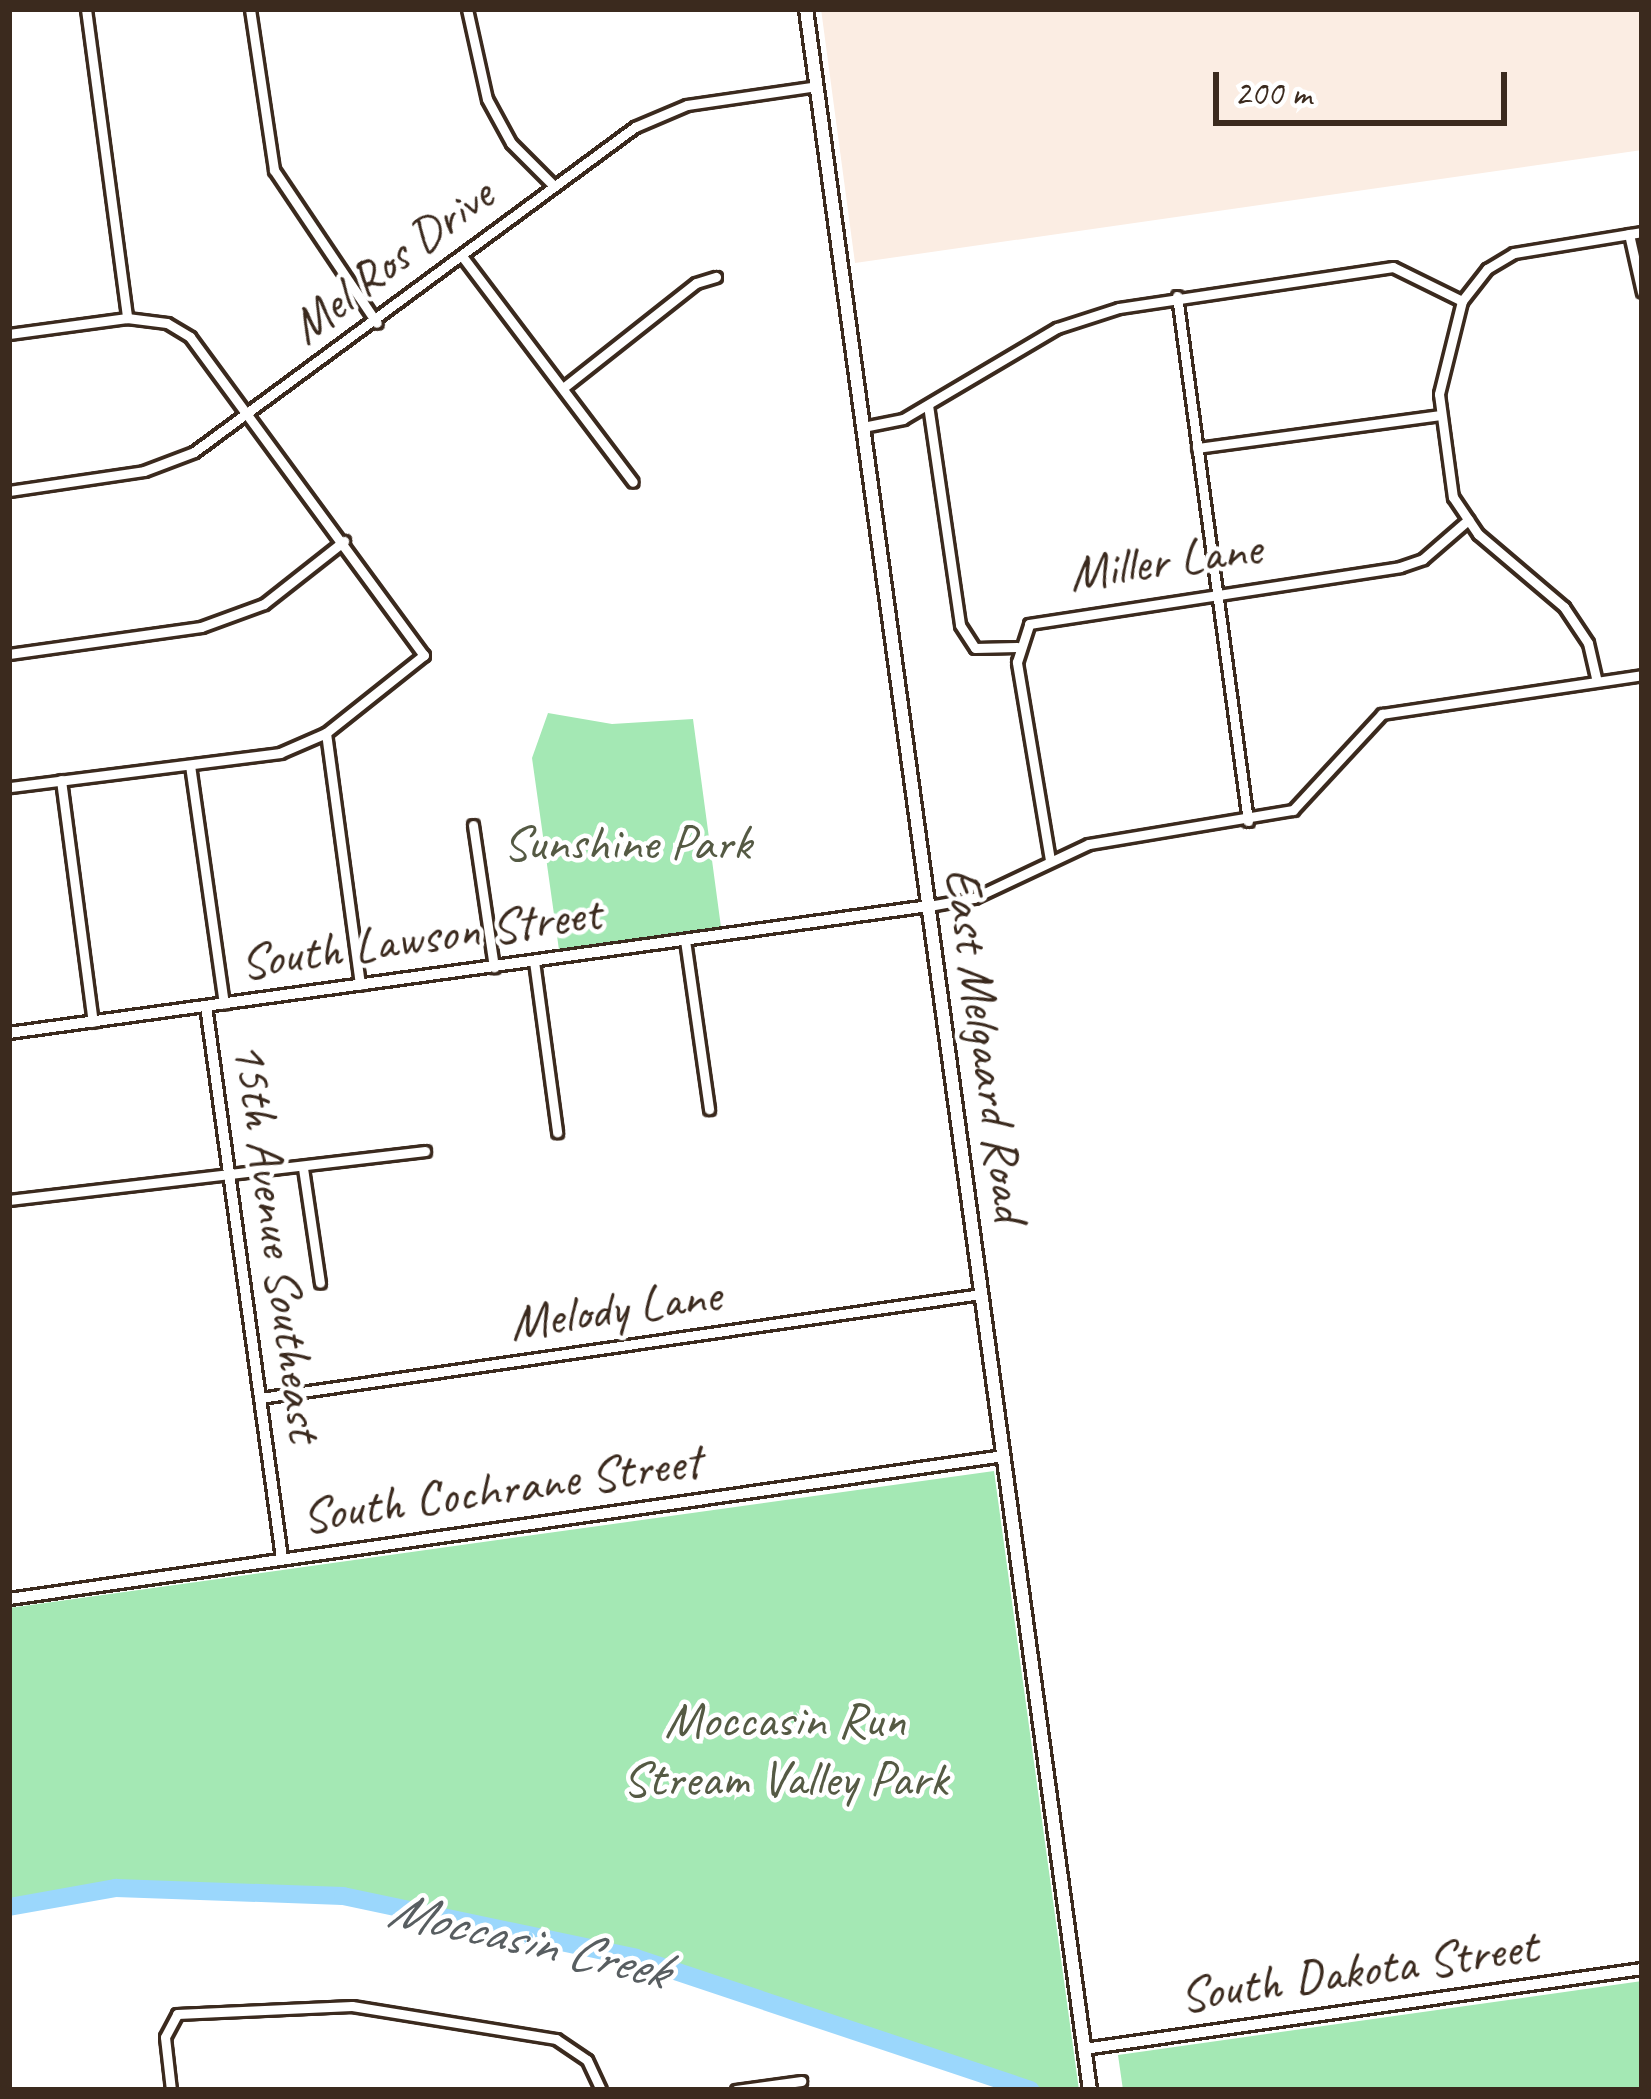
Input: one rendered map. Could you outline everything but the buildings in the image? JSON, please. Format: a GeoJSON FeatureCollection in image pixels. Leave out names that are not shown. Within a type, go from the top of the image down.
{"type":"FeatureCollection","features":[{"type":"Feature","properties":{"kind":"main road","name":"East Melgaard Road"},"geometry":{"type":"LineString","coordinates":[[806,9],[1090,2088]]}},
{"type":"Feature","properties":{"kind":"street"},"geometry":{"type":"LineString","coordinates":[[86,9],[128,318]]}},
{"type":"Feature","properties":{"kind":"street"},"geometry":{"type":"LineString","coordinates":[[250,9],[274,170],[376,322]]}},
{"type":"Feature","properties":{"kind":"street"},"geometry":{"type":"LineString","coordinates":[[466,9],[488,99],[512,143],[553,185]]}},
{"type":"Feature","properties":{"kind":"street","name":"Mel Ros Drive"},"geometry":{"type":"LineString","coordinates":[[9,491],[144,471],[194,452],[376,322],[553,185],[661,114],[817,86]]}},
{"type":"Feature","properties":{"kind":"street"},"geometry":{"type":"LineString","coordinates":[[1598,681],[1588,643],[1564,607],[1468,520],[1453,497],[1440,415],[1462,301],[1487,269],[1514,253],[1642,232]]}},
{"type":"Feature","properties":{"kind":"street"},"geometry":{"type":"LineString","coordinates":[[1629,234],[1642,292]]}},
{"type":"Feature","properties":{"kind":"street"},"geometry":{"type":"LineString","coordinates":[[462,256],[633,482]]}},
{"type":"Feature","properties":{"kind":"street"},"geometry":{"type":"LineString","coordinates":[[863,427],[928,405],[1057,328],[1177,296],[1393,267],[1462,301]]}},
{"type":"Feature","properties":{"kind":"street"},"geometry":{"type":"LineString","coordinates":[[562,388],[696,284],[716,278]]}},
{"type":"Feature","properties":{"kind":"street"},"geometry":{"type":"LineString","coordinates":[[1177,296],[1248,820]]}},
{"type":"Feature","properties":{"kind":"street"},"geometry":{"type":"LineString","coordinates":[[9,334],[128,318],[167,323],[190,337],[424,655],[326,733],[280,753],[9,787]]}},
{"type":"Feature","properties":{"kind":"street"},"geometry":{"type":"LineString","coordinates":[[928,405],[960,625],[975,649],[1016,647]]}},
{"type":"Feature","properties":{"kind":"street"},"geometry":{"type":"LineString","coordinates":[[1197,448],[1440,415]]}},
{"type":"Feature","properties":{"kind":"street","name":"Miller Lane"},"geometry":{"type":"LineString","coordinates":[[1049,860],[1016,647],[1029,624],[1044,616],[1414,563],[1468,520]]}},
{"type":"Feature","properties":{"kind":"street"},"geometry":{"type":"LineString","coordinates":[[9,654],[201,627],[264,604],[344,541]]}},
{"type":"Feature","properties":{"kind":"street","name":"South Lawson Street"},"geometry":{"type":"LineString","coordinates":[[9,1033],[974,898],[1049,860],[1120,838],[1248,820],[1302,805],[1382,714],[1642,676]]}},
{"type":"Feature","properties":{"kind":"street"},"geometry":{"type":"LineString","coordinates":[[326,733],[360,985]]}},
{"type":"Feature","properties":{"kind":"street","name":"15th Avenue Southeast"},"geometry":{"type":"LineString","coordinates":[[190,765],[224,1004]]}},
{"type":"Feature","properties":{"kind":"street"},"geometry":{"type":"LineString","coordinates":[[61,780],[93,1022]]}},
{"type":"Feature","properties":{"kind":"street"},"geometry":{"type":"LineString","coordinates":[[473,825],[494,967]]}},
{"type":"Feature","properties":{"kind":"street"},"geometry":{"type":"LineString","coordinates":[[685,940],[709,1109]]}},
{"type":"Feature","properties":{"kind":"street"},"geometry":{"type":"LineString","coordinates":[[534,961],[557,1132]]}},
{"type":"Feature","properties":{"kind":"street","name":"15th Avenue Southeast"},"geometry":{"type":"LineString","coordinates":[[206,1006],[282,1558]]}},
{"type":"Feature","properties":{"kind":"street"},"geometry":{"type":"LineString","coordinates":[[9,1200],[228,1170],[303,1168],[425,1151]]}},
{"type":"Feature","properties":{"kind":"street"},"geometry":{"type":"LineString","coordinates":[[303,1168],[320,1282]]}},
{"type":"Feature","properties":{"kind":"street","name":"Melody Lane"},"geometry":{"type":"LineString","coordinates":[[260,1398],[981,1294]]}},
{"type":"Feature","properties":{"kind":"street","name":"South Cochrane Street"},"geometry":{"type":"LineString","coordinates":[[9,1599],[1004,1456]]}},
{"type":"Feature","properties":{"kind":"street","name":"South Dakota Street"},"geometry":{"type":"LineString","coordinates":[[1084,2049],[1642,1969]]}},
{"type":"Feature","properties":{"kind":"street"},"geometry":{"type":"LineString","coordinates":[[170,2090],[165,2037],[177,2014],[352,2006],[556,2039],[587,2060],[601,2090]]}},
{"type":"Feature","properties":{"kind":"street"},"geometry":{"type":"LineString","coordinates":[[736,2090],[801,2080]]}},
{"type":"Feature","properties":{"kind":"shaded area"},"geometry":{"type":"Polygon","coordinates":[[[821,9],[1642,9],[1642,150],[855,263],[821,9]]]}},
{"type":"Feature","properties":{"kind":"green space","name":"Sunshine Park"},"geometry":{"type":"Polygon","coordinates":[[[548,713],[612,724],[693,719],[721,927],[559,950],[532,758],[548,713]]]}},
{"type":"Feature","properties":{"kind":"green space","name":"Moccasin Run Stream Valley Park"},"geometry":{"type":"Polygon","coordinates":[[[994,1471],[1079,2090],[1031,2090],[636,1958],[344,1896],[116,1888],[9,1907],[9,1608],[994,1471]]]}},
{"type":"Feature","properties":{"kind":"green space"},"geometry":{"type":"Polygon","coordinates":[[[1642,1981],[1642,2090],[1123,2090],[1118,2055],[1642,1981]]]}},
{"type":"Feature","properties":{"kind":"waterway","name":"Moccasin Creek"},"geometry":{"type":"LineString","coordinates":[[9,1907],[116,1888],[343,1896],[636,1958],[1031,2090]]}}]}
